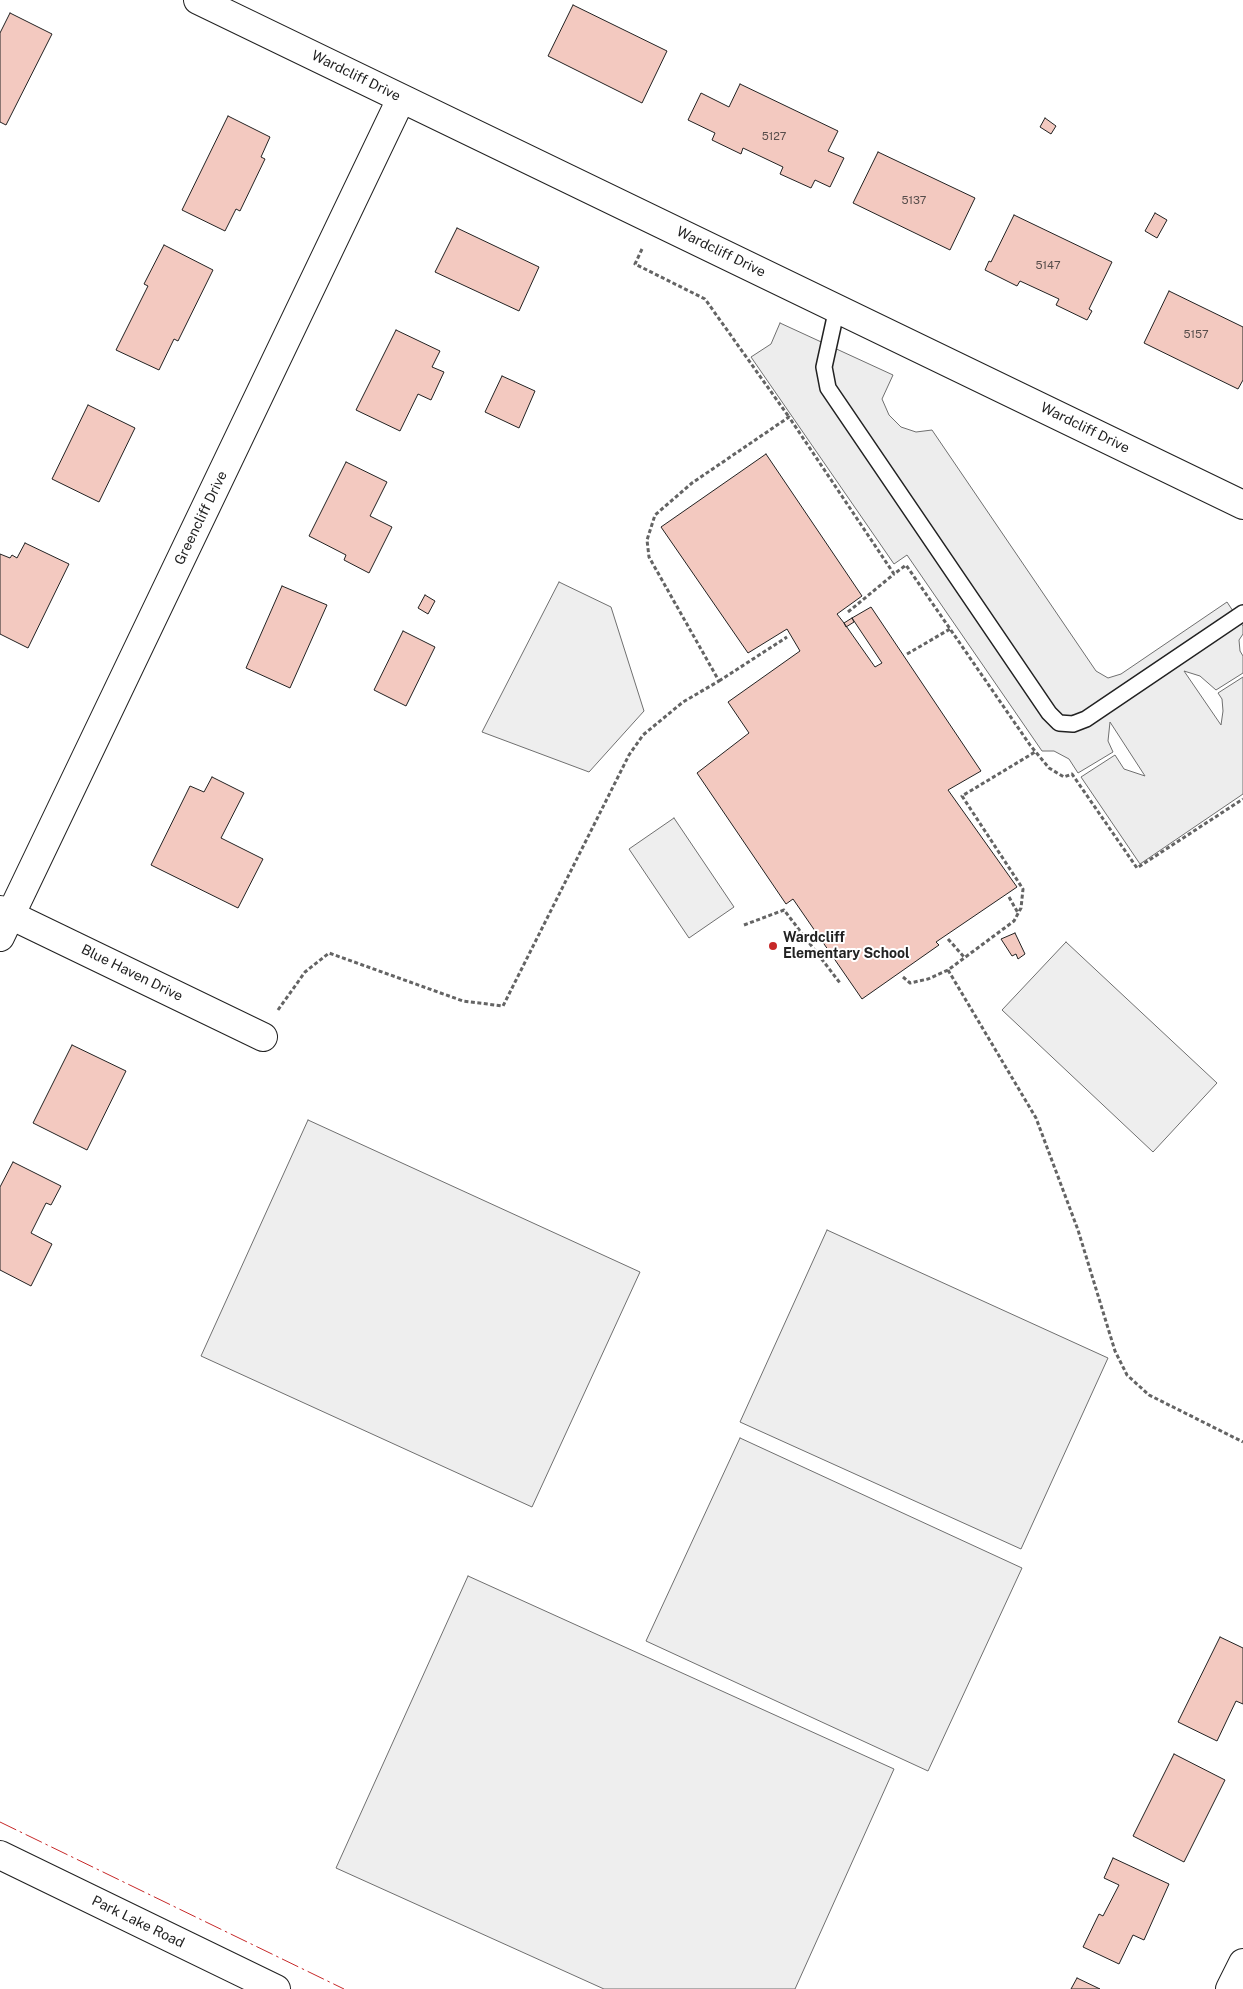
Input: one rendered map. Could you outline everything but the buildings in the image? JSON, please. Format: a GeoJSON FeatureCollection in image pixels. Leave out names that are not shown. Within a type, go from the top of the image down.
{"type":"FeatureCollection","features":[{"type":"Feature","properties":{"kind":"street","name":"Wardcliff Drive"},"geometry":{"type":"LineString","coordinates":[[198,0],[1243,505]]}},
{"type":"Feature","properties":{"kind":"street","name":"Greencliff Drive"},"geometry":{"type":"LineString","coordinates":[[4,921],[401,98]]}},
{"type":"Feature","properties":{"kind":"street","name":"Blue Haven Drive"},"geometry":{"type":"LineString","coordinates":[[4,921],[263,1037]]}},
{"type":"Feature","properties":{"kind":"street","name":"Park Lake Road"},"geometry":{"type":"LineString","coordinates":[[0,1855],[276,1989]]}},
{"type":"Feature","properties":{"kind":"street"},"geometry":{"type":"LineString","coordinates":[[1230,1989],[1243,1963]]}},
{"type":"Feature","properties":{"kind":"lane"},"geometry":{"type":"LineString","coordinates":[[837,308],[824,367],[828,388],[1048,713],[1058,723],[1073,724],[1086,719],[1243,613]]}},
{"type":"Feature","properties":{"kind":"path"},"geometry":{"type":"LineString","coordinates":[[654,220],[635,264],[705,299],[789,418],[894,574]]}},
{"type":"Feature","properties":{"kind":"path"},"geometry":{"type":"LineString","coordinates":[[720,681],[649,557],[647,540],[655,515],[692,483],[789,418]]}},
{"type":"Feature","properties":{"kind":"path"},"geometry":{"type":"LineString","coordinates":[[848,612],[906,565],[1035,752],[1048,768],[1064,777],[1072,774],[1137,868],[1243,799]]}},
{"type":"Feature","properties":{"kind":"path"},"geometry":{"type":"LineString","coordinates":[[907,654],[950,630]]}},
{"type":"Feature","properties":{"kind":"path"},"geometry":{"type":"LineString","coordinates":[[263,1037],[275,1013],[306,972],[329,953],[463,1001],[503,1006],[628,755],[642,735],[683,702],[720,681],[787,637]]}},
{"type":"Feature","properties":{"kind":"path"},"geometry":{"type":"LineString","coordinates":[[903,977],[910,984],[928,979],[948,970],[1014,921],[1018,913],[1023,889],[962,796],[1035,752]]}},
{"type":"Feature","properties":{"kind":"path"},"geometry":{"type":"LineString","coordinates":[[1009,896],[1018,913]]}},
{"type":"Feature","properties":{"kind":"path"},"geometry":{"type":"LineString","coordinates":[[744,926],[784,910],[840,982]]}},
{"type":"Feature","properties":{"kind":"path"},"geometry":{"type":"LineString","coordinates":[[948,939],[964,957]]}},
{"type":"Feature","properties":{"kind":"path"},"geometry":{"type":"LineString","coordinates":[[948,970],[1036,1118],[1078,1230],[1115,1351],[1127,1375],[1149,1395],[1243,1442]]}},
{"type":"Feature","properties":{"kind":"shaded area"},"geometry":{"type":"Polygon","coordinates":[[[780,323],[893,375],[882,399],[889,415],[901,427],[916,432],[932,430],[1096,671],[1108,678],[1121,674],[1227,602],[1243,626],[1243,634],[1239,640],[1240,651],[1243,656],[1243,673],[1216,690],[1200,676],[1184,671],[1221,725],[1222,699],[1218,693],[1243,677],[1243,794],[1140,864],[1081,777],[1115,755],[1124,769],[1145,776],[1110,722],[1108,741],[1113,752],[1078,773],[1069,759],[1054,751],[1042,751],[907,555],[894,564],[751,357],[771,344],[780,323]]]}},
{"type":"Feature","properties":{"kind":"shaded area"},"geometry":{"type":"Polygon","coordinates":[[[559,582],[611,607],[644,711],[589,772],[482,732],[559,582]]]}},
{"type":"Feature","properties":{"kind":"shaded area"},"geometry":{"type":"Polygon","coordinates":[[[674,818],[734,907],[689,938],[629,849],[674,818]]]}},
{"type":"Feature","properties":{"kind":"shaded area"},"geometry":{"type":"Polygon","coordinates":[[[1066,942],[1217,1083],[1153,1152],[1002,1010],[1066,942]]]}},
{"type":"Feature","properties":{"kind":"shaded area"},"geometry":{"type":"Polygon","coordinates":[[[308,1120],[640,1272],[532,1507],[201,1356],[308,1120]]]}},
{"type":"Feature","properties":{"kind":"shaded area"},"geometry":{"type":"Polygon","coordinates":[[[827,1230],[1108,1358],[1021,1549],[740,1422],[827,1230]]]}},
{"type":"Feature","properties":{"kind":"shaded area"},"geometry":{"type":"Polygon","coordinates":[[[740,1438],[1022,1568],[928,1771],[646,1641],[740,1438]]]}},
{"type":"Feature","properties":{"kind":"shaded area"},"geometry":{"type":"Polygon","coordinates":[[[468,1576],[894,1769],[795,1989],[604,1989],[336,1868],[468,1576]]]}},
{"type":"Feature","properties":{"kind":"power"},"geometry":{"type":"LineString","coordinates":[[0,1822],[344,1989]]}},
{"type":"Feature","properties":{"kind":"place","name":"Wardcliff Elementary School"},"geometry":{"type":"Point","coordinates":[773,946]}}]}
